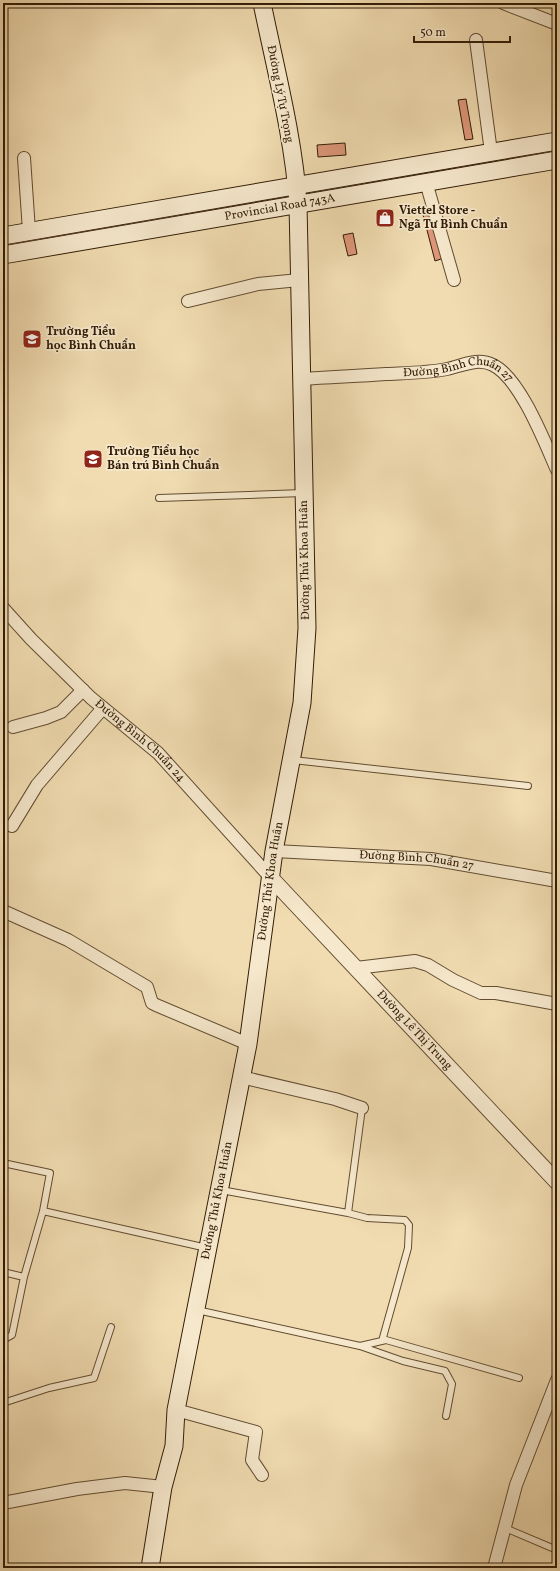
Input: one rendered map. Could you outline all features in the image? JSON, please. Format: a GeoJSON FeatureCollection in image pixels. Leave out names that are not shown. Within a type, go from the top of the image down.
{"type":"FeatureCollection","features":[{"type":"Feature","properties":{"kind":"main road","name":"Đường Lý Tự Trọng"},"geometry":{"type":"LineString","coordinates":[[262,3],[296,185]]}},
{"type":"Feature","properties":{"kind":"main road","name":"Provincial Road 743A"},"geometry":{"type":"LineString","coordinates":[[3,236],[557,141]]}},
{"type":"Feature","properties":{"kind":"main road","name":"Provincial Road 743A"},"geometry":{"type":"LineString","coordinates":[[3,255],[557,160]]}},
{"type":"Feature","properties":{"kind":"main road","name":"Đường Thủ Khoa Huân"},"geometry":{"type":"LineString","coordinates":[[150,1568],[163,1487],[174,1446],[176,1410],[248,1044],[274,851],[302,704],[307,628],[298,204],[296,185]]}},
{"type":"Feature","properties":{"kind":"street"},"geometry":{"type":"LineString","coordinates":[[503,3],[557,24]]}},
{"type":"Feature","properties":{"kind":"street"},"geometry":{"type":"LineString","coordinates":[[476,40],[491,152]]}},
{"type":"Feature","properties":{"kind":"street"},"geometry":{"type":"LineString","coordinates":[[24,158],[29,231]]}},
{"type":"Feature","properties":{"kind":"street"},"geometry":{"type":"LineString","coordinates":[[426,182],[454,280]]}},
{"type":"Feature","properties":{"kind":"street"},"geometry":{"type":"LineString","coordinates":[[188,301],[258,284],[299,280]]}},
{"type":"Feature","properties":{"kind":"street","name":"Đường Bình Chuẩn 27"},"geometry":{"type":"LineString","coordinates":[[302,379],[427,372],[482,361],[494,365],[507,376],[519,393],[535,422],[557,470]]}},
{"type":"Feature","properties":{"kind":"street","name":"Đường Bình Chuẩn 24"},"geometry":{"type":"LineString","coordinates":[[3,608],[31,639],[83,690],[158,753],[271,878]]}},
{"type":"Feature","properties":{"kind":"street"},"geometry":{"type":"LineString","coordinates":[[13,727],[46,718],[61,712],[83,690]]}},
{"type":"Feature","properties":{"kind":"street"},"geometry":{"type":"LineString","coordinates":[[12,826],[37,785],[103,708]]}},
{"type":"Feature","properties":{"kind":"street","name":"Đường Bình Chuẩn 27"},"geometry":{"type":"LineString","coordinates":[[274,851],[431,859],[557,881]]}},
{"type":"Feature","properties":{"kind":"street","name":"Đường Lê Thị Trung"},"geometry":{"type":"LineString","coordinates":[[271,878],[557,1182]]}},
{"type":"Feature","properties":{"kind":"street"},"geometry":{"type":"LineString","coordinates":[[3,911],[68,940],[147,987],[152,1003],[248,1044]]}},
{"type":"Feature","properties":{"kind":"street"},"geometry":{"type":"LineString","coordinates":[[356,968],[415,961],[428,965],[453,980],[481,993],[557,1004]]}},
{"type":"Feature","properties":{"kind":"street"},"geometry":{"type":"LineString","coordinates":[[241,1077],[335,1099],[362,1108]]}},
{"type":"Feature","properties":{"kind":"street"},"geometry":{"type":"LineString","coordinates":[[494,1568],[516,1485],[557,1380]]}},
{"type":"Feature","properties":{"kind":"street"},"geometry":{"type":"LineString","coordinates":[[176,1410],[256,1432],[252,1460],[262,1475]]}},
{"type":"Feature","properties":{"kind":"street"},"geometry":{"type":"LineString","coordinates":[[3,1503],[77,1489],[124,1483],[163,1487]]}},
{"type":"Feature","properties":{"kind":"lane"},"geometry":{"type":"LineString","coordinates":[[159,498],[304,493]]}},
{"type":"Feature","properties":{"kind":"lane"},"geometry":{"type":"LineString","coordinates":[[292,760],[528,786]]}},
{"type":"Feature","properties":{"kind":"lane"},"geometry":{"type":"LineString","coordinates":[[348,1213],[362,1108]]}},
{"type":"Feature","properties":{"kind":"lane"},"geometry":{"type":"LineString","coordinates":[[3,1163],[50,1173],[43,1211],[24,1277],[12,1336],[3,1340]]}},
{"type":"Feature","properties":{"kind":"lane"},"geometry":{"type":"LineString","coordinates":[[219,1190],[348,1213],[367,1218],[405,1220],[409,1224],[408,1248],[382,1341]]}},
{"type":"Feature","properties":{"kind":"lane"},"geometry":{"type":"LineString","coordinates":[[43,1211],[208,1248]]}},
{"type":"Feature","properties":{"kind":"lane"},"geometry":{"type":"LineString","coordinates":[[3,1272],[24,1277]]}},
{"type":"Feature","properties":{"kind":"lane"},"geometry":{"type":"LineString","coordinates":[[196,1309],[360,1346],[403,1361],[445,1371],[452,1384],[446,1416]]}},
{"type":"Feature","properties":{"kind":"lane"},"geometry":{"type":"LineString","coordinates":[[3,1403],[49,1388],[94,1378],[111,1327]]}},
{"type":"Feature","properties":{"kind":"lane"},"geometry":{"type":"LineString","coordinates":[[360,1346],[386,1340],[519,1378]]}},
{"type":"Feature","properties":{"kind":"lane"},"geometry":{"type":"LineString","coordinates":[[505,1528],[557,1550]]}},
{"type":"Feature","properties":{"kind":"building"},"geometry":{"type":"Polygon","coordinates":[[[466,99],[473,139],[465,140],[458,100],[466,99]]]}},
{"type":"Feature","properties":{"kind":"building"},"geometry":{"type":"Polygon","coordinates":[[[345,143],[346,155],[318,157],[317,145],[345,143]]]}},
{"type":"Feature","properties":{"kind":"building"},"geometry":{"type":"Polygon","coordinates":[[[429,205],[444,258],[435,261],[421,207],[429,205]]]}},
{"type":"Feature","properties":{"kind":"building"},"geometry":{"type":"Polygon","coordinates":[[[353,233],[357,254],[348,256],[343,235],[353,233]]]}},
{"type":"Feature","properties":{"kind":"place","name":"Viettel Store - Ngã Tư Bình Chuẩn"},"geometry":{"type":"Point","coordinates":[385,218]}},
{"type":"Feature","properties":{"kind":"place","name":"Trường Tiểu học Bình Chuẩn"},"geometry":{"type":"Point","coordinates":[32,339]}},
{"type":"Feature","properties":{"kind":"place","name":"Trường Tiểu học Bán trú Bình Chuẩn"},"geometry":{"type":"Point","coordinates":[93,459]}}]}
